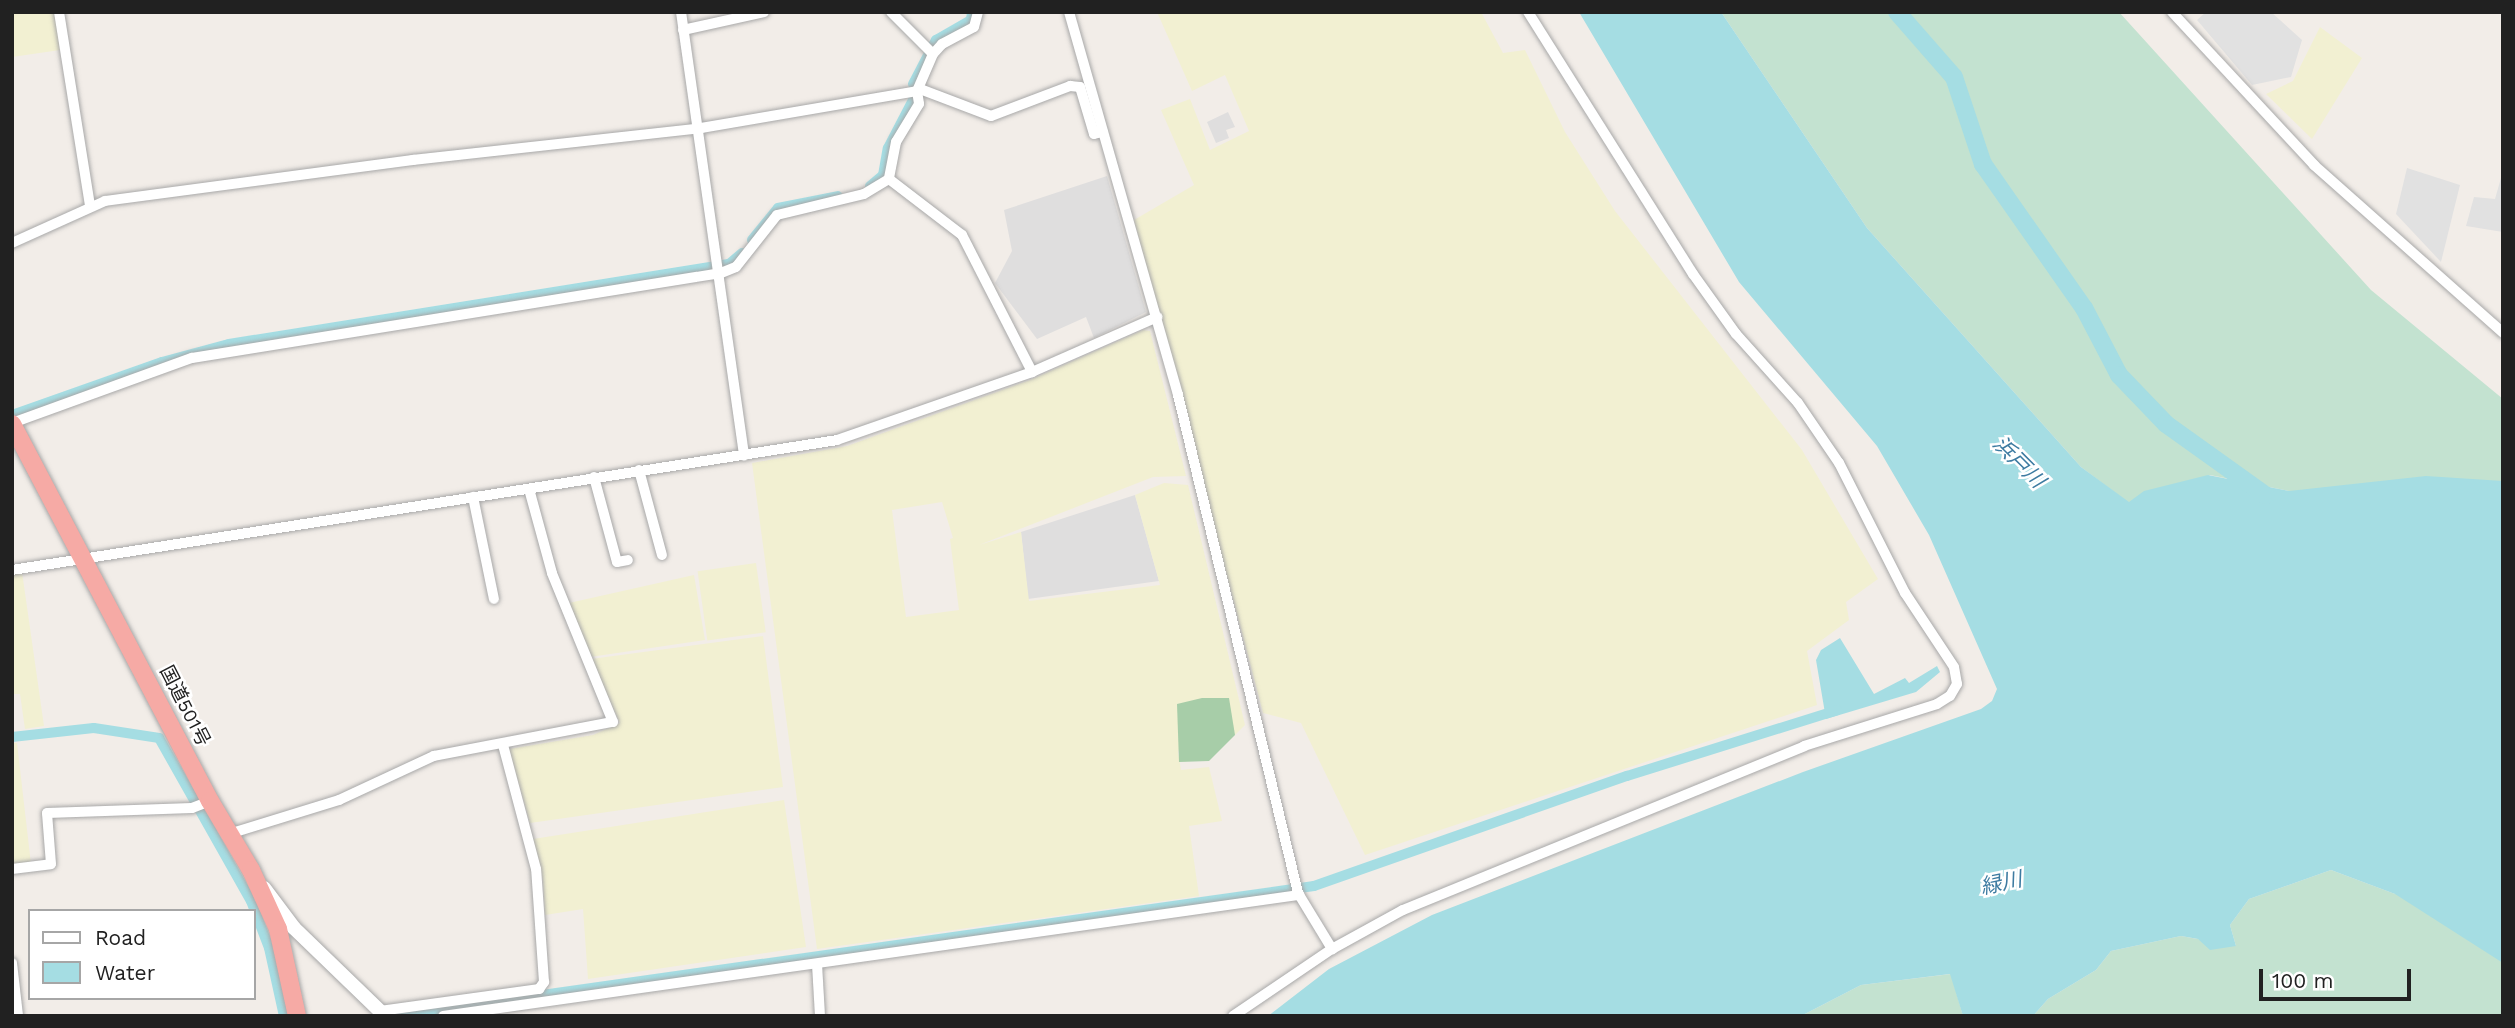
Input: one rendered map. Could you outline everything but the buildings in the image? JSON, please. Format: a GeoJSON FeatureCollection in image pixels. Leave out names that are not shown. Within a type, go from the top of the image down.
{"type":"FeatureCollection","features":[{"type":"Feature","properties":{"kind":"highway","name":"国道501号"},"geometry":{"type":"LineString","coordinates":[[12,424],[85,561],[202,804],[232,833],[251,870],[278,929],[297,1016]]}},
{"type":"Feature","properties":{"kind":"street"},"geometry":{"type":"LineString","coordinates":[[59,12],[90,206]]}},
{"type":"Feature","properties":{"kind":"street"},"geometry":{"type":"LineString","coordinates":[[681,12],[701,128],[744,456]]}},
{"type":"Feature","properties":{"kind":"street"},"geometry":{"type":"LineString","coordinates":[[683,30],[764,12]]}},
{"type":"Feature","properties":{"kind":"street"},"geometry":{"type":"LineString","coordinates":[[891,12],[930,53]]}},
{"type":"Feature","properties":{"kind":"street"},"geometry":{"type":"LineString","coordinates":[[12,424],[192,358],[736,267],[777,215],[864,194],[889,179],[896,142],[919,104],[918,90],[930,53],[974,27],[978,12]]}},
{"type":"Feature","properties":{"kind":"street"},"geometry":{"type":"LineString","coordinates":[[1069,12],[1157,317],[1297,890],[1332,949]]}},
{"type":"Feature","properties":{"kind":"street"},"geometry":{"type":"LineString","coordinates":[[1233,1016],[1332,949],[1403,909],[1804,746],[1937,704],[1950,696],[1957,684],[1954,667],[1905,593],[1839,463],[1798,403],[1736,334],[1693,274],[1528,12]]}},
{"type":"Feature","properties":{"kind":"street"},"geometry":{"type":"LineString","coordinates":[[2172,12],[2314,165],[2503,333]]}},
{"type":"Feature","properties":{"kind":"street"},"geometry":{"type":"LineString","coordinates":[[12,243],[90,206],[413,160],[701,128],[918,90],[991,116],[1070,86],[1080,87],[1094,134],[1103,132]]}},
{"type":"Feature","properties":{"kind":"street"},"geometry":{"type":"LineString","coordinates":[[889,179],[962,235],[1032,372]]}},
{"type":"Feature","properties":{"kind":"street"},"geometry":{"type":"LineString","coordinates":[[12,570],[85,561],[837,440],[1032,372],[1157,317]]}},
{"type":"Feature","properties":{"kind":"street"},"geometry":{"type":"LineString","coordinates":[[639,470],[662,555]]}},
{"type":"Feature","properties":{"kind":"street"},"geometry":{"type":"LineString","coordinates":[[594,477],[617,562],[628,560]]}},
{"type":"Feature","properties":{"kind":"street"},"geometry":{"type":"LineString","coordinates":[[232,833],[339,800],[421,760],[469,746],[503,745],[613,722],[552,573],[529,489]]}},
{"type":"Feature","properties":{"kind":"street"},"geometry":{"type":"LineString","coordinates":[[473,497],[494,599]]}},
{"type":"Feature","properties":{"kind":"street"},"geometry":{"type":"LineString","coordinates":[[251,870],[294,928],[383,1013],[539,989],[544,982],[536,869],[503,745]]}},
{"type":"Feature","properties":{"kind":"street"},"geometry":{"type":"LineString","coordinates":[[12,869],[51,864],[47,813],[202,804]]}},
{"type":"Feature","properties":{"kind":"street"},"geometry":{"type":"LineString","coordinates":[[443,1016],[817,964],[1297,890]]}},
{"type":"Feature","properties":{"kind":"street"},"geometry":{"type":"LineString","coordinates":[[12,963],[18,1016]]}},
{"type":"Feature","properties":{"kind":"street"},"geometry":{"type":"LineString","coordinates":[[817,964],[820,1016]]}},
{"type":"Feature","properties":{"kind":"shaded area"},"geometry":{"type":"Polygon","coordinates":[[[12,12],[55,12],[60,50],[12,57],[12,12]]]}},
{"type":"Feature","properties":{"kind":"shaded area"},"geometry":{"type":"Polygon","coordinates":[[[1157,12],[1481,12],[1503,53],[1525,50],[1565,132],[1615,211],[1802,450],[1878,579],[1846,602],[1849,620],[1807,651],[1817,705],[1365,855],[1301,723],[1263,713],[1134,220],[1194,185],[1161,110],[1190,99],[1210,150],[1249,131],[1225,75],[1192,91],[1157,12]]]}},
{"type":"Feature","properties":{"kind":"shaded area"},"geometry":{"type":"Polygon","coordinates":[[[2206,12],[2271,12],[2302,40],[2291,77],[2252,85],[2197,20],[2206,12]]]}},
{"type":"Feature","properties":{"kind":"shaded area"},"geometry":{"type":"Polygon","coordinates":[[[2320,27],[2362,58],[2312,139],[2266,94],[2293,81],[2320,27]]]}},
{"type":"Feature","properties":{"kind":"shaded area"},"geometry":{"type":"Polygon","coordinates":[[[1228,112],[1235,127],[1226,130],[1229,138],[1216,143],[1207,122],[1228,112]]]}},
{"type":"Feature","properties":{"kind":"shaded area"},"geometry":{"type":"Polygon","coordinates":[[[2407,168],[2460,185],[2441,262],[2396,214],[2407,168]]]}},
{"type":"Feature","properties":{"kind":"shaded area"},"geometry":{"type":"Polygon","coordinates":[[[2503,171],[2503,232],[2466,226],[2474,197],[2495,199],[2503,171]]]}},
{"type":"Feature","properties":{"kind":"shaded area"},"geometry":{"type":"Polygon","coordinates":[[[1107,176],[1146,312],[1094,338],[1086,317],[1037,339],[995,283],[1012,251],[1004,210],[1107,176]]]}},
{"type":"Feature","properties":{"kind":"shaded area"},"geometry":{"type":"Polygon","coordinates":[[[1143,330],[1150,331],[1186,476],[1153,477],[979,545],[1021,532],[1029,601],[1160,585],[1135,495],[1164,483],[1188,485],[1245,725],[1235,735],[1230,716],[1202,698],[1178,752],[1181,770],[1209,767],[1222,821],[1189,826],[1199,896],[817,949],[752,463],[847,446],[1030,380],[1143,330]],[[942,502],[892,510],[906,617],[959,610],[950,539],[953,538],[942,502]]]}},
{"type":"Feature","properties":{"kind":"shaded area"},"geometry":{"type":"Polygon","coordinates":[[[1135,495],[1159,581],[1028,599],[1021,532],[1135,495]]]}},
{"type":"Feature","properties":{"kind":"shaded area"},"geometry":{"type":"Polygon","coordinates":[[[756,563],[766,632],[707,641],[698,571],[756,563]]]}},
{"type":"Feature","properties":{"kind":"shaded area"},"geometry":{"type":"Polygon","coordinates":[[[22,572],[44,726],[25,729],[20,694],[12,694],[12,573],[22,572]]]}},
{"type":"Feature","properties":{"kind":"shaded area"},"geometry":{"type":"Polygon","coordinates":[[[694,575],[705,640],[590,657],[569,603],[694,575]]]}},
{"type":"Feature","properties":{"kind":"shaded area"},"geometry":{"type":"Polygon","coordinates":[[[763,636],[783,787],[530,823],[509,749],[593,735],[620,723],[591,659],[763,636]]]}},
{"type":"Feature","properties":{"kind":"shaded area"},"geometry":{"type":"Polygon","coordinates":[[[12,743],[17,743],[31,864],[12,866],[12,743]]]}},
{"type":"Feature","properties":{"kind":"shaded area"},"geometry":{"type":"Polygon","coordinates":[[[784,800],[806,947],[588,979],[583,909],[545,915],[543,880],[533,839],[784,800]]]}},
{"type":"Feature","properties":{"kind":"green space"},"geometry":{"type":"Polygon","coordinates":[[[1721,12],[2119,12],[2371,290],[2503,399],[2503,500],[2289,491],[2210,475],[2129,503],[2081,467],[1867,228],[1721,12]]]}},
{"type":"Feature","properties":{"kind":"green space"},"geometry":{"type":"Polygon","coordinates":[[[1202,698],[1229,698],[1235,735],[1209,761],[1179,762],[1177,704],[1202,698]]]}},
{"type":"Feature","properties":{"kind":"green space"},"geometry":{"type":"Polygon","coordinates":[[[2331,870],[2395,894],[2503,883],[2503,1016],[2033,1016],[2048,999],[2096,970],[2111,951],[2181,936],[2236,946],[2230,925],[2249,899],[2331,870]]]}},
{"type":"Feature","properties":{"kind":"green space"},"geometry":{"type":"Polygon","coordinates":[[[1951,974],[1963,1016],[1801,1016],[1861,985],[1951,974]]]}},
{"type":"Feature","properties":{"kind":"water"},"geometry":{"type":"Polygon","coordinates":[[[1579,12],[1721,12],[1867,228],[2081,467],[2129,502],[2144,491],[2208,475],[2289,491],[2426,476],[2503,481],[2503,963],[2395,894],[2331,870],[2249,899],[2230,925],[2236,946],[2210,950],[2198,939],[2181,936],[2111,951],[2096,970],[2048,999],[2033,1016],[1963,1016],[1950,974],[1861,985],[1801,1016],[1268,1016],[1329,969],[1432,915],[1803,772],[1981,709],[1992,701],[1997,689],[1929,535],[1877,446],[1739,282],[1579,12]]]}},
{"type":"Feature","properties":{"kind":"water"},"geometry":{"type":"Polygon","coordinates":[[[1840,638],[1874,694],[1905,678],[1909,683],[1937,666],[1940,672],[1916,692],[1826,719],[1816,660],[1821,650],[1840,638]]]}},
{"type":"Feature","properties":{"kind":"waterway"},"geometry":{"type":"LineString","coordinates":[[913,84],[936,40],[971,20],[972,12]]}},
{"type":"Feature","properties":{"kind":"waterway"},"geometry":{"type":"LineString","coordinates":[[1897,12],[1954,77],[1983,164],[2084,308],[2119,375],[2166,424],[2265,495]]}},
{"type":"Feature","properties":{"kind":"waterway"},"geometry":{"type":"LineString","coordinates":[[870,186],[883,175],[888,148],[913,100]]}},
{"type":"Feature","properties":{"kind":"waterway"},"geometry":{"type":"LineString","coordinates":[[752,240],[778,208],[838,196]]}},
{"type":"Feature","properties":{"kind":"waterway"},"geometry":{"type":"LineString","coordinates":[[15,414],[162,362],[229,344],[729,264],[742,253]]}},
{"type":"Feature","properties":{"kind":"waterway"},"geometry":{"type":"LineString","coordinates":[[400,1015],[1314,886],[1627,776],[1837,710]]}},
{"type":"Feature","properties":{"kind":"waterway"},"geometry":{"type":"LineString","coordinates":[[12,737],[94,728],[159,738],[254,909]]}},
{"type":"Feature","properties":{"kind":"waterway"},"geometry":{"type":"LineString","coordinates":[[256,914],[269,948],[284,1016]]}},
{"type":"Feature","properties":{"kind":"water label","name":"浜戸川"},"geometry":{"type":"Point","coordinates":[2019,462]}},
{"type":"Feature","properties":{"kind":"water label","name":"緑川"},"geometry":{"type":"Point","coordinates":[2001,883]}}]}
